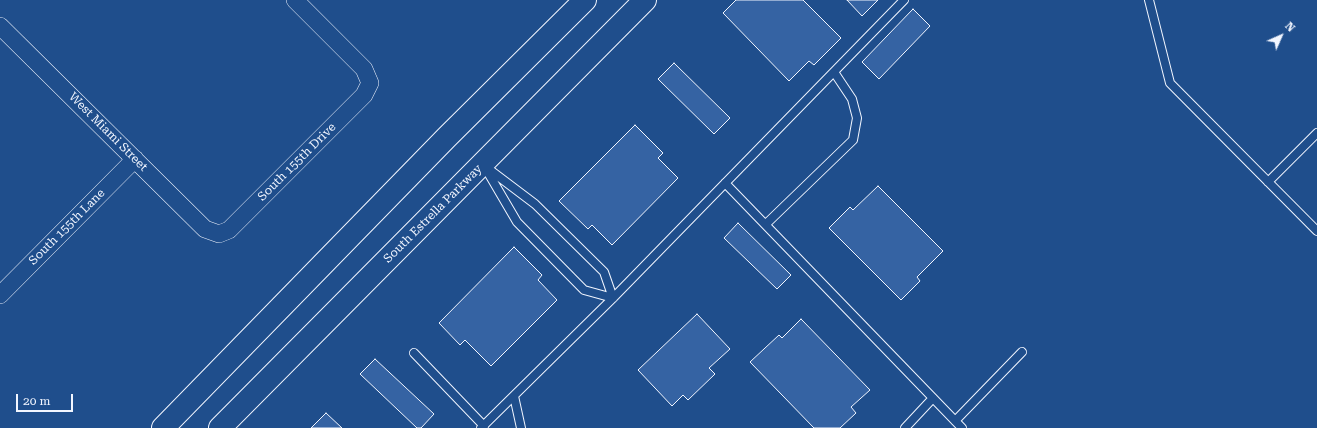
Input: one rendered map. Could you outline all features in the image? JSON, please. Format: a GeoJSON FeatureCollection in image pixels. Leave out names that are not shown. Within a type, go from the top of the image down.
{"type":"FeatureCollection","features":[{"type":"Feature","properties":{"kind":"main road"},"geometry":{"type":"LineString","coordinates":[[163,428],[447,137],[585,0]]}},
{"type":"Feature","properties":{"kind":"main road","name":"South Estrella Parkway"},"geometry":{"type":"LineString","coordinates":[[220,428],[645,0]]}},
{"type":"Feature","properties":{"kind":"street","name":"South 155th Drive"},"geometry":{"type":"LineString","coordinates":[[219,234],[229,230],[364,95],[370,83],[364,69],[295,0]]}},
{"type":"Feature","properties":{"kind":"street","name":"West Miami Street"},"geometry":{"type":"LineString","coordinates":[[0,26],[205,229],[219,234]]}},
{"type":"Feature","properties":{"kind":"street","name":"South 155th Lane"},"geometry":{"type":"LineString","coordinates":[[0,295],[134,159]]}},
{"type":"Feature","properties":{"kind":"lane"},"geometry":{"type":"LineString","coordinates":[[414,354],[483,427],[613,298],[904,0]]}},
{"type":"Feature","properties":{"kind":"lane"},"geometry":{"type":"LineString","coordinates":[[1149,0],[1170,83],[1317,231]]}},
{"type":"Feature","properties":{"kind":"lane"},"geometry":{"type":"LineString","coordinates":[[766,224],[853,140],[856,118],[852,99],[834,72]]}},
{"type":"Feature","properties":{"kind":"lane"},"geometry":{"type":"LineString","coordinates":[[1268,182],[1317,133]]}},
{"type":"Feature","properties":{"kind":"lane"},"geometry":{"type":"LineString","coordinates":[[482,164],[518,222],[584,290],[613,298]]}},
{"type":"Feature","properties":{"kind":"lane"},"geometry":{"type":"LineString","coordinates":[[482,164],[535,204],[604,272],[613,298]]}},
{"type":"Feature","properties":{"kind":"lane"},"geometry":{"type":"LineString","coordinates":[[725,183],[962,428]]}},
{"type":"Feature","properties":{"kind":"lane"},"geometry":{"type":"LineString","coordinates":[[955,421],[1022,352]]}},
{"type":"Feature","properties":{"kind":"lane"},"geometry":{"type":"LineString","coordinates":[[514,396],[521,428]]}},
{"type":"Feature","properties":{"kind":"lane"},"geometry":{"type":"LineString","coordinates":[[904,428],[933,398]]}},
{"type":"Feature","properties":{"kind":"building"},"geometry":{"type":"Polygon","coordinates":[[[736,0],[803,0],[841,38],[814,65],[809,61],[789,81],[723,13],[736,0]]]}},
{"type":"Feature","properties":{"kind":"building"},"geometry":{"type":"Polygon","coordinates":[[[847,0],[878,0],[862,16],[847,0]]]}},
{"type":"Feature","properties":{"kind":"building"},"geometry":{"type":"Polygon","coordinates":[[[913,9],[930,26],[879,79],[862,62],[913,9]]]}},
{"type":"Feature","properties":{"kind":"building"},"geometry":{"type":"Polygon","coordinates":[[[674,63],[730,118],[714,134],[658,79],[674,63]]]}},
{"type":"Feature","properties":{"kind":"building"},"geometry":{"type":"Polygon","coordinates":[[[635,125],[663,153],[658,158],[678,178],[612,245],[592,225],[588,229],[559,201],[635,125]]]}},
{"type":"Feature","properties":{"kind":"building"},"geometry":{"type":"Polygon","coordinates":[[[878,186],[943,251],[917,277],[920,281],[901,300],[829,228],[850,207],[853,210],[878,186]]]}},
{"type":"Feature","properties":{"kind":"building"},"geometry":{"type":"Polygon","coordinates":[[[738,223],[791,275],[777,289],[724,238],[738,223]]]}},
{"type":"Feature","properties":{"kind":"building"},"geometry":{"type":"Polygon","coordinates":[[[514,247],[542,275],[538,280],[557,300],[491,366],[465,340],[460,345],[439,323],[514,247]]]}},
{"type":"Feature","properties":{"kind":"building"},"geometry":{"type":"Polygon","coordinates":[[[697,314],[730,349],[709,368],[715,374],[688,400],[683,395],[672,406],[638,370],[697,314]]]}},
{"type":"Feature","properties":{"kind":"building"},"geometry":{"type":"Polygon","coordinates":[[[801,319],[870,390],[851,407],[856,413],[840,428],[814,428],[750,362],[779,335],[782,338],[801,319]]]}},
{"type":"Feature","properties":{"kind":"building"},"geometry":{"type":"Polygon","coordinates":[[[375,359],[434,414],[421,428],[417,428],[360,374],[375,359]]]}},
{"type":"Feature","properties":{"kind":"building"},"geometry":{"type":"Polygon","coordinates":[[[326,413],[342,428],[311,428],[326,413]]]}}]}
